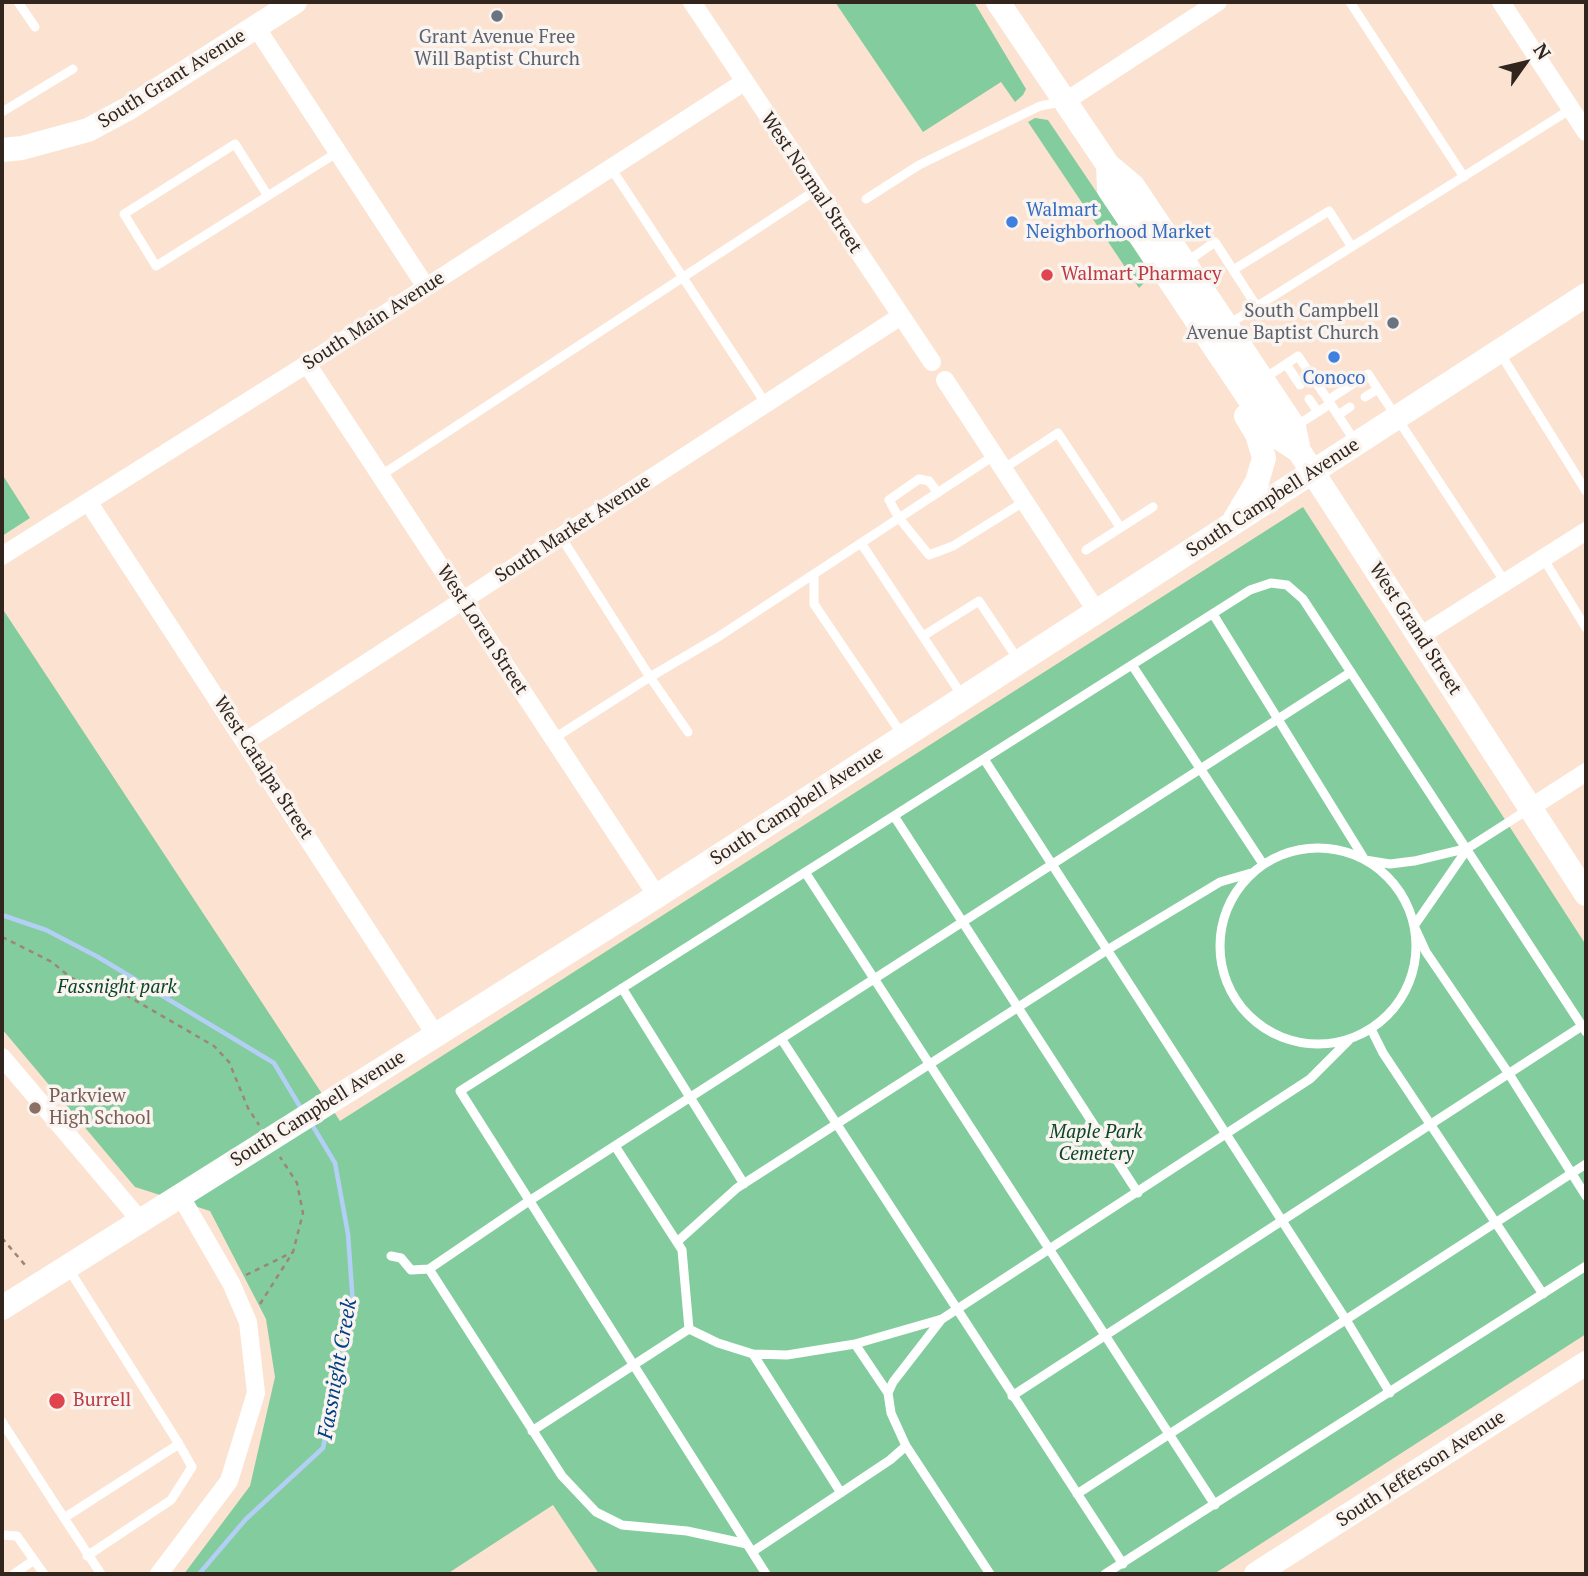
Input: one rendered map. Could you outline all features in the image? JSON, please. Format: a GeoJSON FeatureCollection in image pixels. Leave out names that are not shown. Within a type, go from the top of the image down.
{"type":"FeatureCollection","features":[{"type":"Feature","properties":{"kind":"main road","name":"South Grant Avenue"},"geometry":{"type":"LineString","coordinates":[[2,150],[22,148],[88,130],[129,108],[295,2]]}},
{"type":"Feature","properties":{"kind":"main road","name":"West Grand Street"},"geometry":{"type":"LineString","coordinates":[[998,2],[1108,165],[1133,186],[1185,263],[1262,380],[1297,439],[1312,472],[1586,894]]}},
{"type":"Feature","properties":{"kind":"main road","name":"West Grand Street"},"geometry":{"type":"LineString","coordinates":[[1108,165],[1109,189],[1273,434],[1297,439]]}},
{"type":"Feature","properties":{"kind":"main road","name":"South Campbell Avenue"},"geometry":{"type":"LineString","coordinates":[[2,1308],[657,896],[1586,295]]}},
{"type":"Feature","properties":{"kind":"main road"},"geometry":{"type":"LineString","coordinates":[[1222,359],[1224,381],[1257,434],[1264,458],[1258,482],[1230,526]]}},
{"type":"Feature","properties":{"kind":"main road","name":"South Jefferson Avenue"},"geometry":{"type":"LineString","coordinates":[[1256,1574],[1586,1363]]}},
{"type":"Feature","properties":{"kind":"street","name":"West Normal Street"},"geometry":{"type":"LineString","coordinates":[[692,2],[932,362]]}},
{"type":"Feature","properties":{"kind":"street"},"geometry":{"type":"LineString","coordinates":[[1066,101],[1219,2]]}},
{"type":"Feature","properties":{"kind":"street"},"geometry":{"type":"LineString","coordinates":[[1501,2],[1586,132]]}},
{"type":"Feature","properties":{"kind":"street"},"geometry":{"type":"LineString","coordinates":[[256,27],[426,287]]}},
{"type":"Feature","properties":{"kind":"street","name":"South Main Avenue"},"geometry":{"type":"LineString","coordinates":[[2,555],[89,503],[744,82]]}},
{"type":"Feature","properties":{"kind":"street","name":"South Market Avenue"},"geometry":{"type":"LineString","coordinates":[[246,741],[901,317]]}},
{"type":"Feature","properties":{"kind":"street","name":"West Loren Street"},"geometry":{"type":"LineString","coordinates":[[307,364],[657,896]]}},
{"type":"Feature","properties":{"kind":"street"},"geometry":{"type":"LineString","coordinates":[[945,380],[1097,612]]}},
{"type":"Feature","properties":{"kind":"street","name":"West Catalpa Street"},"geometry":{"type":"LineString","coordinates":[[89,503],[435,1034]]}},
{"type":"Feature","properties":{"kind":"street"},"geometry":{"type":"LineString","coordinates":[[1420,636],[1586,531]]}},
{"type":"Feature","properties":{"kind":"street"},"geometry":{"type":"LineString","coordinates":[[1530,808],[1586,772]]}},
{"type":"Feature","properties":{"kind":"street"},"geometry":{"type":"LineString","coordinates":[[2,1057],[140,1220]]}},
{"type":"Feature","properties":{"kind":"street"},"geometry":{"type":"LineString","coordinates":[[159,1574],[229,1481],[256,1393],[248,1322],[231,1283],[180,1195]]}},
{"type":"Feature","properties":{"kind":"lane"},"geometry":{"type":"LineString","coordinates":[[18,2],[35,27]]}},
{"type":"Feature","properties":{"kind":"lane"},"geometry":{"type":"LineString","coordinates":[[1350,2],[1464,177]]}},
{"type":"Feature","properties":{"kind":"lane"},"geometry":{"type":"LineString","coordinates":[[2,112],[73,69]]}},
{"type":"Feature","properties":{"kind":"lane"},"geometry":{"type":"LineString","coordinates":[[866,199],[919,165],[1040,106],[1066,101]]}},
{"type":"Feature","properties":{"kind":"lane"},"geometry":{"type":"LineString","coordinates":[[1226,327],[1571,109]]}},
{"type":"Feature","properties":{"kind":"lane"},"geometry":{"type":"LineString","coordinates":[[268,196],[234,144],[124,215],[156,266],[268,196],[338,152]]}},
{"type":"Feature","properties":{"kind":"lane"},"geometry":{"type":"LineString","coordinates":[[611,168],[766,404]]}},
{"type":"Feature","properties":{"kind":"lane"},"geometry":{"type":"LineString","coordinates":[[380,476],[816,190]]}},
{"type":"Feature","properties":{"kind":"lane"},"geometry":{"type":"LineString","coordinates":[[1233,270],[1329,211],[1352,247]]}},
{"type":"Feature","properties":{"kind":"lane"},"geometry":{"type":"LineString","coordinates":[[1185,263],[1215,242],[1256,307]]}},
{"type":"Feature","properties":{"kind":"lane"},"geometry":{"type":"LineString","coordinates":[[1499,352],[1586,491]]}},
{"type":"Feature","properties":{"kind":"lane"},"geometry":{"type":"LineString","coordinates":[[1262,380],[1298,356],[1356,444]]}},
{"type":"Feature","properties":{"kind":"lane"},"geometry":{"type":"LineString","coordinates":[[1286,364],[1300,386]]}},
{"type":"Feature","properties":{"kind":"lane"},"geometry":{"type":"LineString","coordinates":[[1297,439],[1318,412],[1368,374],[1505,582]]}},
{"type":"Feature","properties":{"kind":"lane"},"geometry":{"type":"LineString","coordinates":[[1365,397],[1378,389]]}},
{"type":"Feature","properties":{"kind":"lane"},"geometry":{"type":"LineString","coordinates":[[1309,399],[1318,412]]}},
{"type":"Feature","properties":{"kind":"lane"},"geometry":{"type":"LineString","coordinates":[[1338,415],[1350,407]]}},
{"type":"Feature","properties":{"kind":"lane"},"geometry":{"type":"LineString","coordinates":[[553,739],[938,493],[1058,433],[1121,527]]}},
{"type":"Feature","properties":{"kind":"lane"},"geometry":{"type":"LineString","coordinates":[[938,493],[924,479],[892,497],[889,502],[925,552],[934,556],[1024,501]]}},
{"type":"Feature","properties":{"kind":"lane"},"geometry":{"type":"LineString","coordinates":[[1086,550],[1153,507]]}},
{"type":"Feature","properties":{"kind":"lane"},"geometry":{"type":"LineString","coordinates":[[561,537],[688,732]]}},
{"type":"Feature","properties":{"kind":"lane"},"geometry":{"type":"LineString","coordinates":[[861,543],[964,698]]}},
{"type":"Feature","properties":{"kind":"lane"},"geometry":{"type":"LineString","coordinates":[[1543,558],[1586,628]]}},
{"type":"Feature","properties":{"kind":"lane"},"geometry":{"type":"LineString","coordinates":[[814,574],[814,604],[904,737]]}},
{"type":"Feature","properties":{"kind":"lane"},"geometry":{"type":"LineString","coordinates":[[766,1574],[460,1091],[1213,614],[1263,585],[1287,585],[1303,599],[1584,1029],[1431,1124],[1012,1396]]}},
{"type":"Feature","properties":{"kind":"lane"},"geometry":{"type":"LineString","coordinates":[[923,636],[979,601],[1020,662]]}},
{"type":"Feature","properties":{"kind":"lane"},"geometry":{"type":"LineString","coordinates":[[1213,614],[1365,860],[1393,884],[1426,952],[1509,1074],[1586,1196]]}},
{"type":"Feature","properties":{"kind":"lane"},"geometry":{"type":"LineString","coordinates":[[1132,664],[1263,864]]}},
{"type":"Feature","properties":{"kind":"lane"},"geometry":{"type":"LineString","coordinates":[[391,1256],[401,1258],[411,1270],[429,1269],[529,1201],[1351,672]]}},
{"type":"Feature","properties":{"kind":"lane"},"geometry":{"type":"LineString","coordinates":[[984,759],[1346,1320],[1390,1393]]}},
{"type":"Feature","properties":{"kind":"lane"},"geometry":{"type":"LineString","coordinates":[[1468,848],[1414,926],[1414,962],[1403,995],[1389,1014],[1371,1030],[1349,1040],[1321,1045],[1293,1042],[1267,1031],[1245,1014],[1229,990],[1220,964],[1220,936],[1226,908],[1251,873],[1263,864],[1287,853],[1314,848],[1340,851],[1365,860],[1390,864],[1414,861],[1468,848],[1530,808]]}},
{"type":"Feature","properties":{"kind":"lane"},"geometry":{"type":"LineString","coordinates":[[894,816],[1138,1193]]}},
{"type":"Feature","properties":{"kind":"lane"},"geometry":{"type":"LineString","coordinates":[[805,872],[1215,1505]]}},
{"type":"Feature","properties":{"kind":"lane"},"geometry":{"type":"LineString","coordinates":[[678,1241],[744,1184],[1107,950],[1220,883],[1251,873]]}},
{"type":"Feature","properties":{"kind":"lane"},"geometry":{"type":"LineString","coordinates":[[622,988],[744,1184]]}},
{"type":"Feature","properties":{"kind":"lane"},"geometry":{"type":"LineString","coordinates":[[1371,1030],[1543,1294]]}},
{"type":"Feature","properties":{"kind":"lane"},"geometry":{"type":"LineString","coordinates":[[782,1040],[1123,1564]]}},
{"type":"Feature","properties":{"kind":"lane"},"geometry":{"type":"LineString","coordinates":[[689,1329],[718,1343],[753,1354],[788,1355],[855,1344],[942,1319],[1310,1079],[1349,1040]]}},
{"type":"Feature","properties":{"kind":"lane"},"geometry":{"type":"LineString","coordinates":[[615,1146],[678,1241],[685,1258],[689,1329]]}},
{"type":"Feature","properties":{"kind":"lane"},"geometry":{"type":"LineString","coordinates":[[1077,1494],[1586,1164]]}},
{"type":"Feature","properties":{"kind":"lane"},"geometry":{"type":"LineString","coordinates":[[67,1266],[192,1467],[171,1500],[87,1556]]}},
{"type":"Feature","properties":{"kind":"lane"},"geometry":{"type":"LineString","coordinates":[[1105,1574],[1586,1266]]}},
{"type":"Feature","properties":{"kind":"lane"},"geometry":{"type":"LineString","coordinates":[[429,1269],[562,1476],[596,1512],[622,1525],[687,1531],[750,1548],[841,1493],[906,1446]]}},
{"type":"Feature","properties":{"kind":"lane"},"geometry":{"type":"LineString","coordinates":[[888,1394],[893,1382],[942,1319]]}},
{"type":"Feature","properties":{"kind":"lane"},"geometry":{"type":"LineString","coordinates":[[532,1431],[689,1329]]}},
{"type":"Feature","properties":{"kind":"lane"},"geometry":{"type":"LineString","coordinates":[[855,1344],[888,1394],[891,1413],[906,1446],[990,1574]]}},
{"type":"Feature","properties":{"kind":"lane"},"geometry":{"type":"LineString","coordinates":[[753,1354],[841,1493]]}},
{"type":"Feature","properties":{"kind":"lane"},"geometry":{"type":"LineString","coordinates":[[2,1422],[100,1574]]}},
{"type":"Feature","properties":{"kind":"lane"},"geometry":{"type":"LineString","coordinates":[[64,1518],[179,1444]]}},
{"type":"Feature","properties":{"kind":"lane"},"geometry":{"type":"LineString","coordinates":[[6,1535],[17,1536],[44,1574]]}},
{"type":"Feature","properties":{"kind":"lane"},"geometry":{"type":"LineString","coordinates":[[14,1574],[34,1560]]}},
{"type":"Feature","properties":{"kind":"path"},"geometry":{"type":"LineString","coordinates":[[2,936],[52,962],[71,978],[84,983],[105,983],[214,1046],[229,1062],[248,1108],[262,1129]]}},
{"type":"Feature","properties":{"kind":"path"},"geometry":{"type":"LineString","coordinates":[[248,1322],[293,1252],[303,1213],[297,1183],[276,1151]]}},
{"type":"Feature","properties":{"kind":"path"},"geometry":{"type":"LineString","coordinates":[[2,1238],[24,1265]]}},
{"type":"Feature","properties":{"kind":"path"},"geometry":{"type":"LineString","coordinates":[[231,1283],[293,1252]]}},
{"type":"Feature","properties":{"kind":"green space"},"geometry":{"type":"Polygon","coordinates":[[[835,2],[974,2],[1026,89],[1015,102],[1001,82],[923,132],[835,2]]]}},
{"type":"Feature","properties":{"kind":"green space"},"geometry":{"type":"Polygon","coordinates":[[[1035,118],[1048,120],[1149,270],[1149,278],[1139,288],[1028,122],[1035,118]]]}},
{"type":"Feature","properties":{"kind":"green space"},"geometry":{"type":"Polygon","coordinates":[[[2,474],[30,518],[2,536],[2,474]]]}},
{"type":"Feature","properties":{"kind":"green space","name":"Maple Park Cemetery"},"geometry":{"type":"Polygon","coordinates":[[[1303,507],[1586,945],[1586,1334],[1214,1574],[599,1574],[553,1505],[447,1574],[184,1574],[250,1486],[275,1377],[266,1319],[210,1211],[135,1187],[2,1029],[2,608],[340,1121],[1303,507]]]}},
{"type":"Feature","properties":{"kind":"waterway","name":"Fassnight Creek"},"geometry":{"type":"LineString","coordinates":[[2,915],[46,930],[98,957],[274,1063],[302,1110]]}},
{"type":"Feature","properties":{"kind":"waterway","name":"Fassnight Creek"},"geometry":{"type":"LineString","coordinates":[[199,1574],[246,1519],[323,1448],[353,1305],[348,1234],[335,1163],[311,1123]]}},
{"type":"Feature","properties":{"kind":"place","name":"Grant Avenue Free Will Baptist Church"},"geometry":{"type":"Point","coordinates":[497,16]}},
{"type":"Feature","properties":{"kind":"place","name":"Walmart Neighborhood Market"},"geometry":{"type":"Point","coordinates":[1012,222]}},
{"type":"Feature","properties":{"kind":"place","name":"Walmart Pharmacy"},"geometry":{"type":"Point","coordinates":[1047,275]}},
{"type":"Feature","properties":{"kind":"place","name":"South Campbell Avenue Baptist Church"},"geometry":{"type":"Point","coordinates":[1393,323]}},
{"type":"Feature","properties":{"kind":"place","name":"Conoco"},"geometry":{"type":"Point","coordinates":[1334,357]}},
{"type":"Feature","properties":{"kind":"place","name":"Parkview High School"},"geometry":{"type":"Point","coordinates":[35,1108]}},
{"type":"Feature","properties":{"kind":"place","name":"Burrell"},"geometry":{"type":"Point","coordinates":[57,1401]}},
{"type":"Feature","properties":{"kind":"park label","name":"Fassnight park"},"geometry":{"type":"Point","coordinates":[117,988]}}]}
